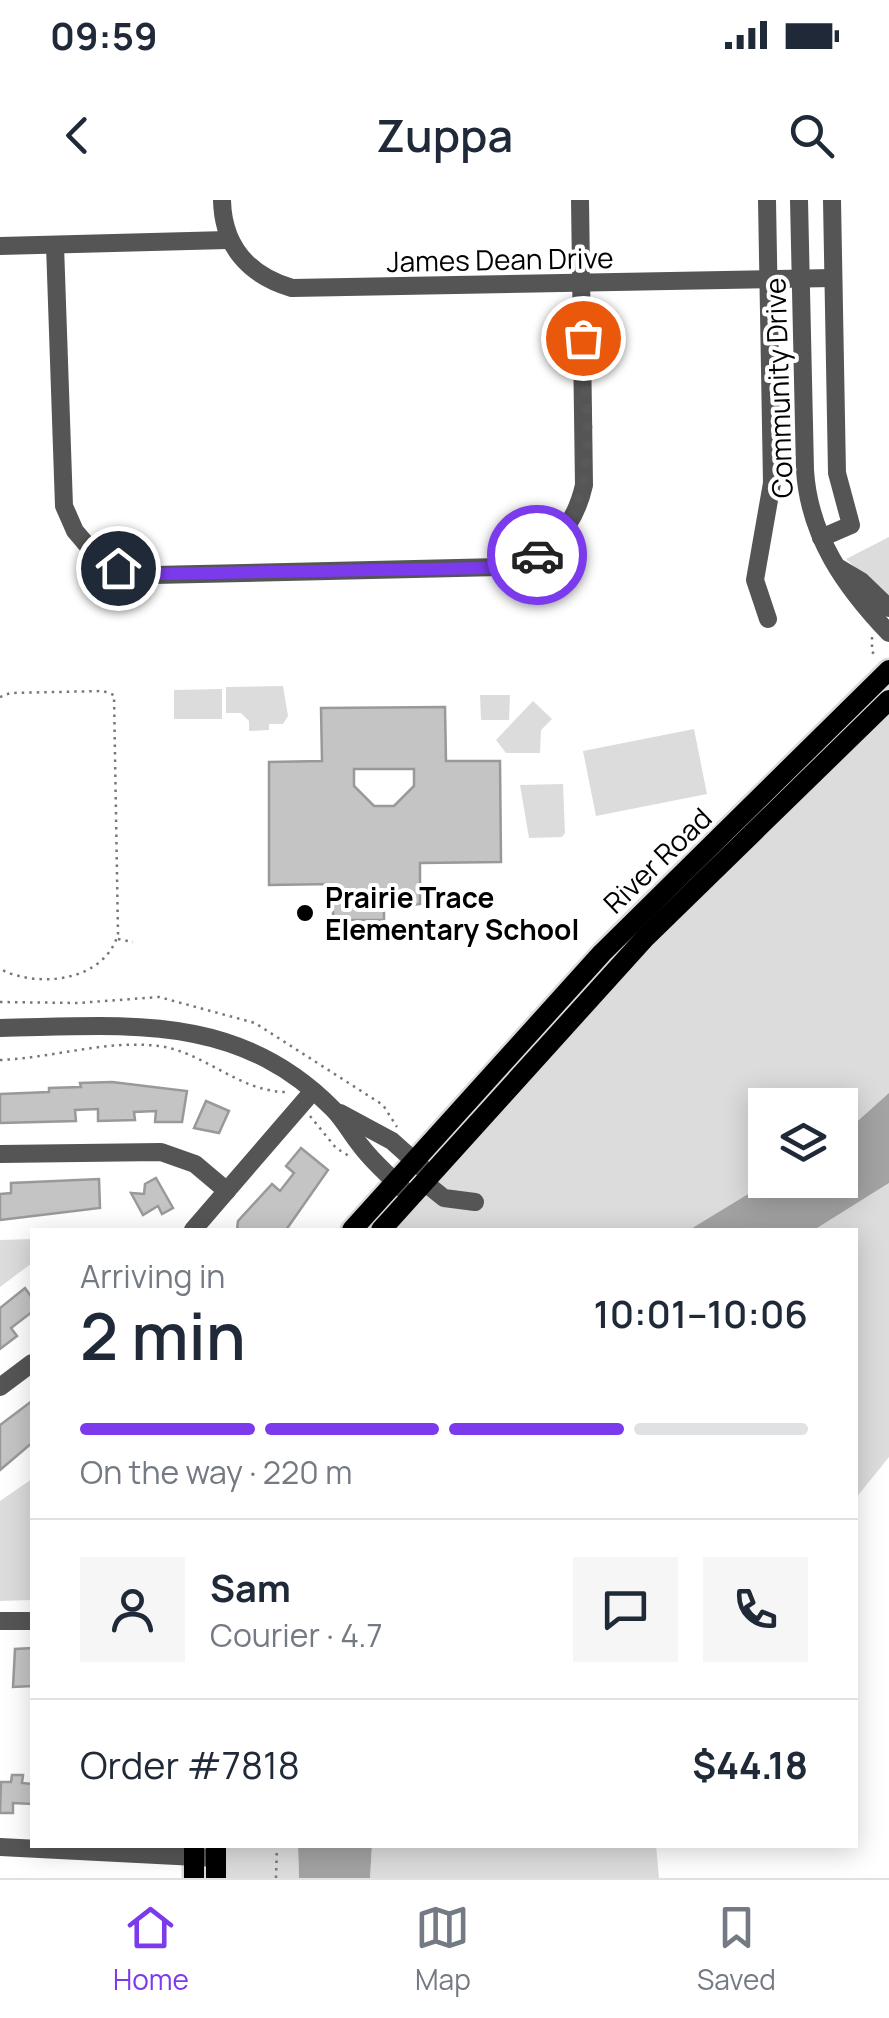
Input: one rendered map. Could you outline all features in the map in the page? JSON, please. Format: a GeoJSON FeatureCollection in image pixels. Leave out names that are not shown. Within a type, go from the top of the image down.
{"type":"FeatureCollection","features":[{"type":"Feature","properties":{"kind":"main road","name":"River Road"},"geometry":{"type":"LineString","coordinates":[[382,1228],[415,1179],[602,953],[889,670]]}},
{"type":"Feature","properties":{"kind":"main road","name":"River Road"},"geometry":{"type":"LineString","coordinates":[[354,1228],[415,1179],[644,938],[889,700]]}},
{"type":"Feature","properties":{"kind":"street"},"geometry":{"type":"LineString","coordinates":[[0,246],[227,240],[222,200]]}},
{"type":"Feature","properties":{"kind":"street"},"geometry":{"type":"LineString","coordinates":[[55,245],[61,491],[69,520],[84,543],[118,568],[154,574],[500,567],[536,555],[561,536],[573,518],[584,485],[580,200]]}},
{"type":"Feature","properties":{"kind":"street"},"geometry":{"type":"LineString","coordinates":[[767,200],[772,483],[755,580],[768,619]]}},
{"type":"Feature","properties":{"kind":"street","name":"Community Drive"},"geometry":{"type":"LineString","coordinates":[[799,200],[806,489],[821,538],[852,593],[889,633]]}},
{"type":"Feature","properties":{"kind":"street"},"geometry":{"type":"LineString","coordinates":[[821,538],[851,525],[837,473],[832,200]]}},
{"type":"Feature","properties":{"kind":"street","name":"James Dean Drive"},"geometry":{"type":"LineString","coordinates":[[227,240],[244,261],[274,282],[310,290],[833,278]]}},
{"type":"Feature","properties":{"kind":"street","name":"Community Drive"},"geometry":{"type":"LineString","coordinates":[[838,567],[861,581],[889,608]]}},
{"type":"Feature","properties":{"kind":"street"},"geometry":{"type":"LineString","coordinates":[[0,1028],[150,1026],[192,1030],[272,1061],[308,1097],[378,1132],[415,1179]]}},
{"type":"Feature","properties":{"kind":"street"},"geometry":{"type":"LineString","coordinates":[[194,1228],[308,1097]]}},
{"type":"Feature","properties":{"kind":"street"},"geometry":{"type":"LineString","coordinates":[[335,1110],[362,1148],[444,1198],[475,1202]]}},
{"type":"Feature","properties":{"kind":"street"},"geometry":{"type":"LineString","coordinates":[[0,1154],[161,1152],[195,1164],[227,1191]]}},
{"type":"Feature","properties":{"kind":"street"},"geometry":{"type":"LineString","coordinates":[[0,1388],[30,1365]]}},
{"type":"Feature","properties":{"kind":"street"},"geometry":{"type":"LineString","coordinates":[[0,1621],[30,1621]]}},
{"type":"Feature","properties":{"kind":"street"},"geometry":{"type":"LineString","coordinates":[[0,1847],[216,1860]]}},
{"type":"Feature","properties":{"kind":"path"},"geometry":{"type":"LineString","coordinates":[[0,697],[18,692],[103,691],[114,695],[117,938],[99,967],[80,975],[21,976],[0,969]]}},
{"type":"Feature","properties":{"kind":"path"},"geometry":{"type":"LineString","coordinates":[[117,938],[134,942]]}},
{"type":"Feature","properties":{"kind":"path"},"geometry":{"type":"LineString","coordinates":[[0,1060],[152,1046],[193,1054],[257,1089],[308,1097],[333,1145],[358,1162]]}},
{"type":"Feature","properties":{"kind":"path"},"geometry":{"type":"LineString","coordinates":[[276,1878],[277,1848]]}},
{"type":"Feature","properties":{"kind":"shaded area"},"geometry":{"type":"Polygon","coordinates":[[[889,537],[889,598],[846,559],[889,537]]]}},
{"type":"Feature","properties":{"kind":"shaded area"},"geometry":{"type":"Polygon","coordinates":[[[283,686],[288,716],[283,724],[269,724],[269,730],[249,731],[249,721],[241,713],[226,713],[226,687],[283,686]]]}},
{"type":"Feature","properties":{"kind":"shaded area"},"geometry":{"type":"Polygon","coordinates":[[[222,689],[222,719],[174,719],[174,690],[222,689]]]}},
{"type":"Feature","properties":{"kind":"shaded area"},"geometry":{"type":"Polygon","coordinates":[[[480,695],[510,695],[509,720],[481,720],[480,695]]]}},
{"type":"Feature","properties":{"kind":"shaded area"},"geometry":{"type":"Polygon","coordinates":[[[889,699],[889,1096],[858,1122],[858,1088],[748,1088],[748,1194],[692,1228],[384,1228],[889,699]]]}},
{"type":"Feature","properties":{"kind":"shaded area"},"geometry":{"type":"Polygon","coordinates":[[[533,701],[552,719],[541,730],[540,753],[506,753],[496,740],[533,701]]]}},
{"type":"Feature","properties":{"kind":"shaded area"},"geometry":{"type":"Polygon","coordinates":[[[694,729],[707,794],[596,816],[583,751],[694,729]]]}},
{"type":"Feature","properties":{"kind":"shaded area"},"geometry":{"type":"Polygon","coordinates":[[[563,784],[565,833],[562,837],[529,838],[520,785],[563,784]]]}},
{"type":"Feature","properties":{"kind":"shaded area"},"geometry":{"type":"Polygon","coordinates":[[[889,1093],[889,1183],[817,1228],[692,1228],[748,1194],[748,1198],[858,1198],[858,1121],[889,1093]]]}},
{"type":"Feature","properties":{"kind":"shaded area"},"geometry":{"type":"Polygon","coordinates":[[[889,1183],[889,1457],[858,1495],[858,1228],[817,1228],[889,1183]]]}},
{"type":"Feature","properties":{"kind":"shaded area"},"geometry":{"type":"Polygon","coordinates":[[[30,1239],[30,1264],[0,1287],[0,1240],[30,1239]]]}},
{"type":"Feature","properties":{"kind":"shaded area"},"geometry":{"type":"Polygon","coordinates":[[[30,1480],[30,1600],[0,1601],[0,1501],[30,1480]]]}},
{"type":"Feature","properties":{"kind":"shaded area"},"geometry":{"type":"Polygon","coordinates":[[[216,1848],[298,1848],[299,1878],[216,1878],[216,1848]]]}},
{"type":"Feature","properties":{"kind":"shaded area"},"geometry":{"type":"Polygon","coordinates":[[[298,1848],[372,1848],[370,1878],[299,1878],[298,1848]]]}},
{"type":"Feature","properties":{"kind":"shaded area"},"geometry":{"type":"Polygon","coordinates":[[[372,1848],[656,1848],[659,1878],[370,1878],[372,1848]]]}},
{"type":"Feature","properties":{"kind":"building","name":"Prairie Trace Elementary School"},"geometry":{"type":"Polygon","coordinates":[[[445,707],[446,761],[500,761],[501,862],[420,863],[420,904],[384,909],[384,920],[333,920],[333,884],[269,885],[269,762],[322,761],[321,708],[445,707]],[[354,769],[354,786],[374,806],[394,806],[414,786],[414,769],[354,769]]]}},
{"type":"Feature","properties":{"kind":"building"},"geometry":{"type":"Polygon","coordinates":[[[112,1082],[187,1091],[182,1122],[155,1122],[156,1111],[134,1112],[135,1120],[98,1121],[98,1109],[75,1110],[76,1121],[0,1123],[0,1094],[49,1092],[49,1088],[81,1087],[80,1083],[112,1082]]]}},
{"type":"Feature","properties":{"kind":"building"},"geometry":{"type":"Polygon","coordinates":[[[206,1101],[229,1111],[219,1133],[194,1128],[206,1101]]]}},
{"type":"Feature","properties":{"kind":"building"},"geometry":{"type":"Polygon","coordinates":[[[301,1148],[328,1170],[287,1228],[237,1228],[238,1221],[272,1184],[280,1191],[294,1173],[286,1166],[301,1148]]]}},
{"type":"Feature","properties":{"kind":"building"},"geometry":{"type":"Polygon","coordinates":[[[156,1178],[173,1208],[162,1214],[158,1206],[143,1215],[131,1193],[144,1194],[145,1184],[156,1178]]]}},
{"type":"Feature","properties":{"kind":"building"},"geometry":{"type":"Polygon","coordinates":[[[99,1179],[100,1208],[0,1220],[0,1194],[11,1193],[11,1183],[99,1179]]]}},
{"type":"Feature","properties":{"kind":"building"},"geometry":{"type":"Polygon","coordinates":[[[25,1288],[30,1295],[30,1314],[11,1328],[17,1336],[0,1349],[0,1308],[25,1288]]]}},
{"type":"Feature","properties":{"kind":"building"},"geometry":{"type":"Polygon","coordinates":[[[30,1402],[30,1445],[0,1470],[0,1425],[30,1402]]]}},
{"type":"Feature","properties":{"kind":"building"},"geometry":{"type":"Polygon","coordinates":[[[30,1648],[30,1686],[13,1687],[15,1649],[30,1648]]]}},
{"type":"Feature","properties":{"kind":"building"},"geometry":{"type":"Polygon","coordinates":[[[12,1775],[23,1775],[22,1783],[30,1784],[30,1804],[13,1803],[13,1813],[0,1813],[1,1782],[11,1782],[12,1775]]]}},
{"type":"Feature","properties":{"kind":"way so far"},"geometry":{"type":"LineString","coordinates":[[537,555],[561,536],[582,497],[586,472],[583,338]]}},
{"type":"Feature","properties":{"kind":"place","name":"Prairie Trace Elementary School"},"geometry":{"type":"Point","coordinates":[305,913]}},
{"type":"Feature","properties":{"kind":"route"},"geometry":{"type":"LineString","coordinates":[[118,568],[154,574],[484,568],[517,564],[537,555]]}}]}
